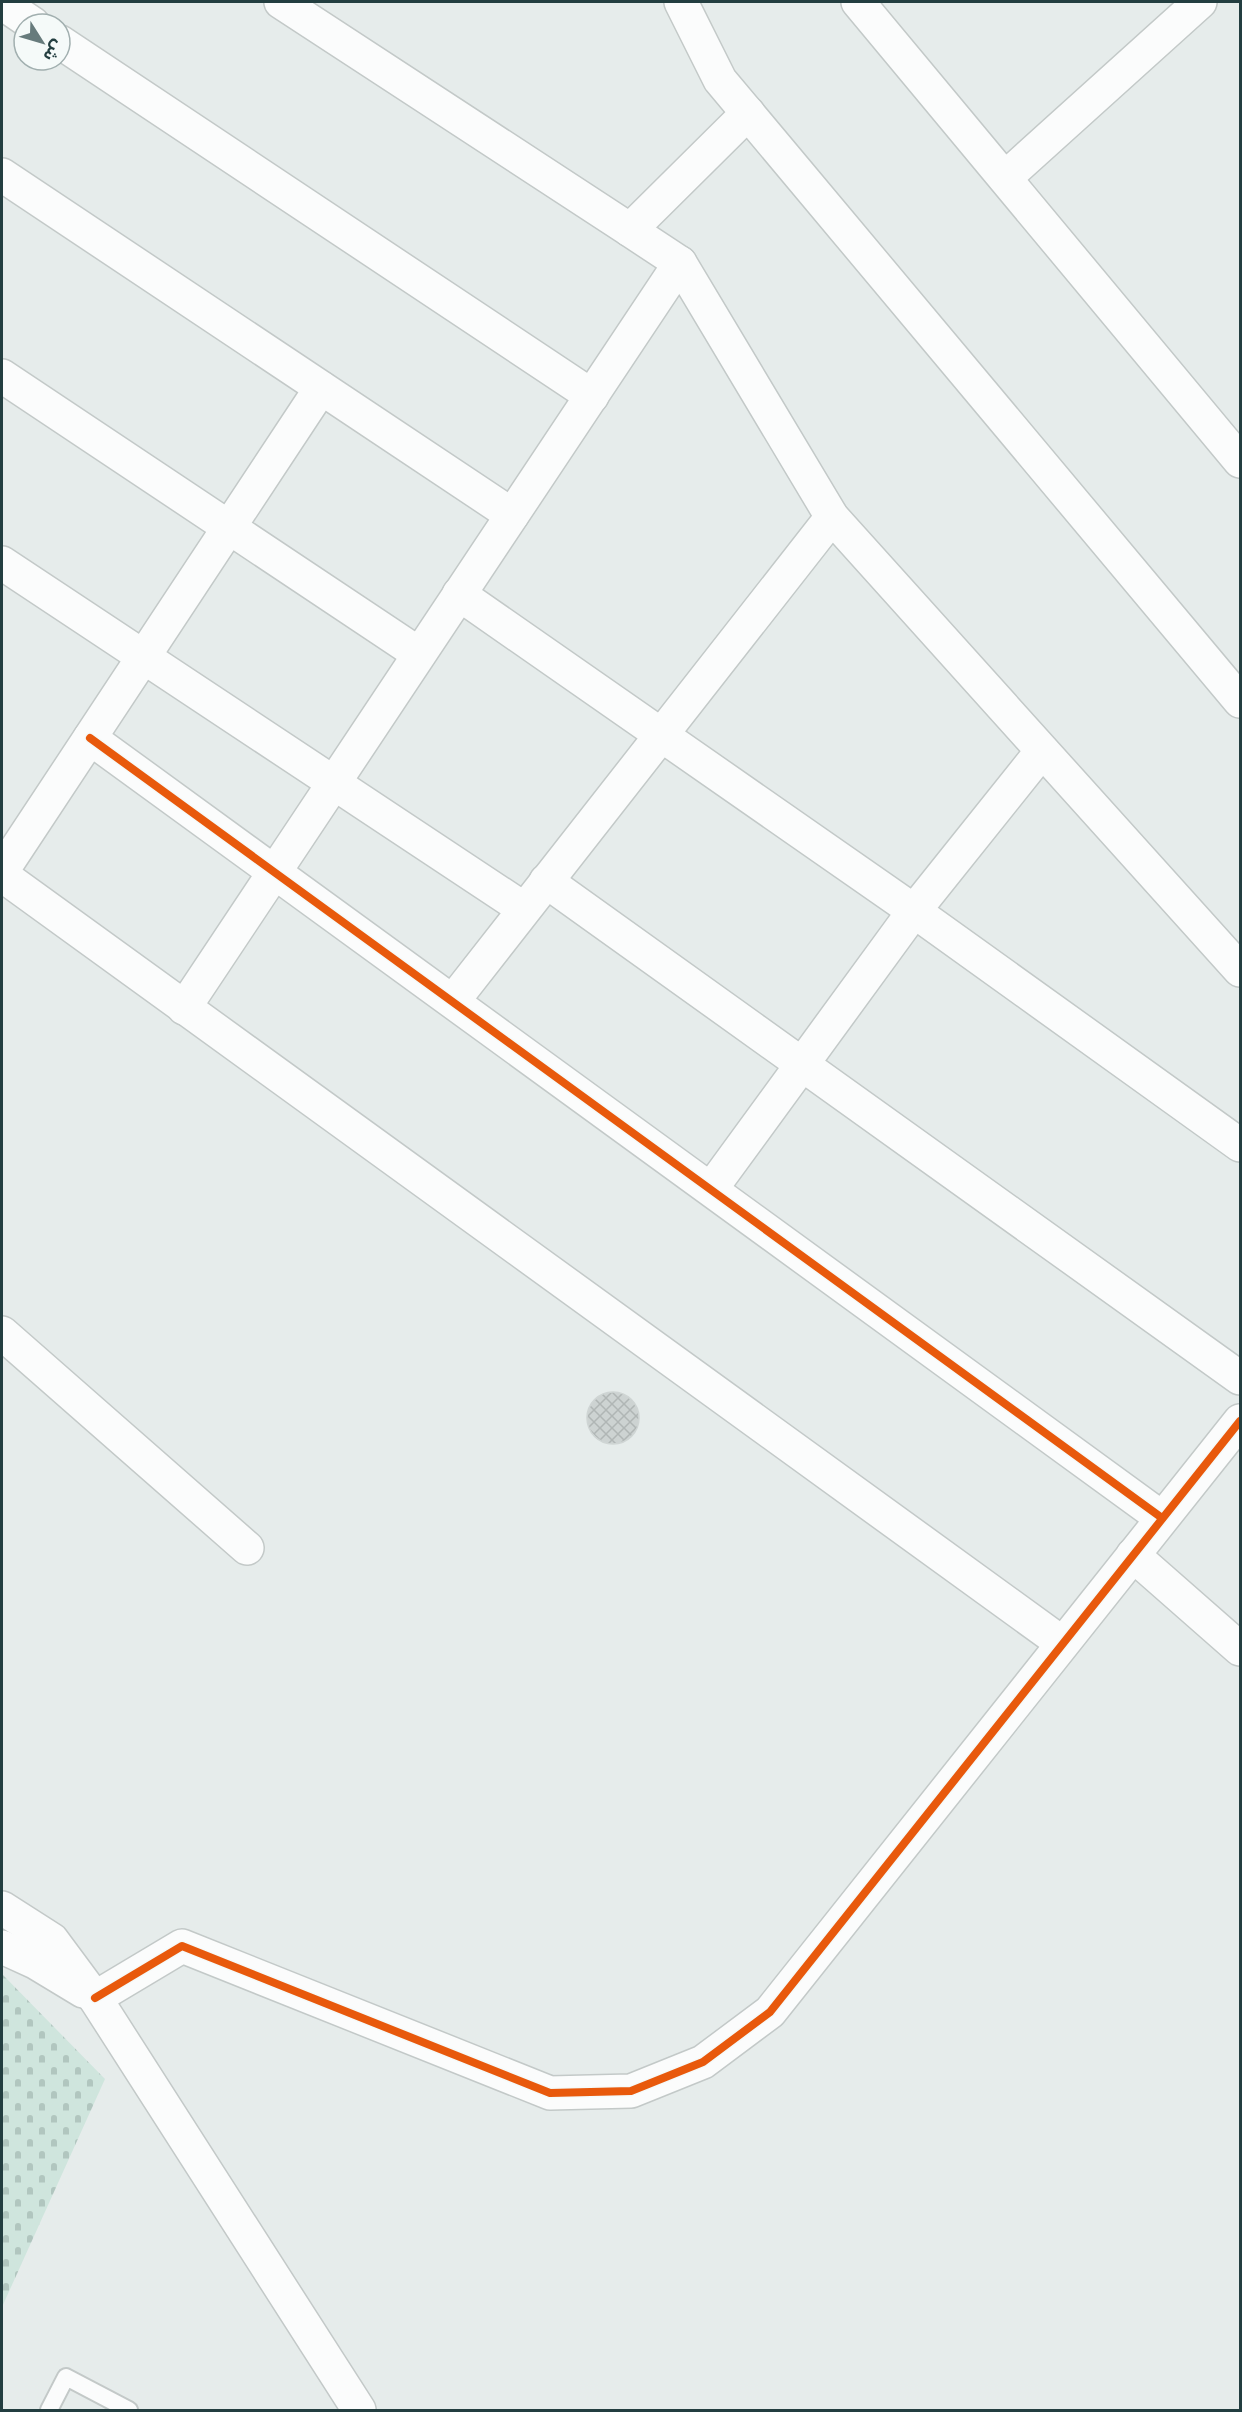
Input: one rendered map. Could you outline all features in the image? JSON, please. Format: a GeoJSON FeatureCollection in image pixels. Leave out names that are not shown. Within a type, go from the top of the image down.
{"type":"FeatureCollection","features":[{"type":"Feature","properties":{"kind":"street"},"geometry":{"type":"LineString","coordinates":[[281,2],[680,263],[832,517],[1240,970]]}},
{"type":"Feature","properties":{"kind":"street"},"geometry":{"type":"LineString","coordinates":[[681,2],[720,80],[1240,701]]}},
{"type":"Feature","properties":{"kind":"street"},"geometry":{"type":"LineString","coordinates":[[858,2],[1240,460]]}},
{"type":"Feature","properties":{"kind":"street"},"geometry":{"type":"LineString","coordinates":[[1005,178],[1200,2]]}},
{"type":"Feature","properties":{"kind":"street"},"geometry":{"type":"LineString","coordinates":[[2,3],[15,12]]}},
{"type":"Feature","properties":{"kind":"street"},"geometry":{"type":"LineString","coordinates":[[72,50],[591,396]]}},
{"type":"Feature","properties":{"kind":"street"},"geometry":{"type":"LineString","coordinates":[[630,230],[748,113]]}},
{"type":"Feature","properties":{"kind":"street"},"geometry":{"type":"LineString","coordinates":[[2,175],[512,515]]}},
{"type":"Feature","properties":{"kind":"street"},"geometry":{"type":"LineString","coordinates":[[184,1008],[680,263]]}},
{"type":"Feature","properties":{"kind":"street"},"geometry":{"type":"LineString","coordinates":[[2,376],[419,654]]}},
{"type":"Feature","properties":{"kind":"street"},"geometry":{"type":"LineString","coordinates":[[321,388],[2,873],[184,1008],[1062,1643]]}},
{"type":"Feature","properties":{"kind":"street"},"geometry":{"type":"LineString","coordinates":[[453,1000],[832,517]]}},
{"type":"Feature","properties":{"kind":"street"},"geometry":{"type":"LineString","coordinates":[[5,572],[144,657],[524,909]]}},
{"type":"Feature","properties":{"kind":"street"},"geometry":{"type":"LineString","coordinates":[[459,594],[914,912],[1240,1145]]}},
{"type":"Feature","properties":{"kind":"street"},"geometry":{"type":"LineString","coordinates":[[90,738],[1162,1518]]}},
{"type":"Feature","properties":{"kind":"street"},"geometry":{"type":"LineString","coordinates":[[711,1189],[914,912],[1042,751]]}},
{"type":"Feature","properties":{"kind":"street"},"geometry":{"type":"LineString","coordinates":[[546,881],[1240,1378]]}},
{"type":"Feature","properties":{"kind":"street"},"geometry":{"type":"LineString","coordinates":[[2,1333],[247,1548]]}},
{"type":"Feature","properties":{"kind":"street"},"geometry":{"type":"LineString","coordinates":[[95,1998],[182,1946],[550,2093],[631,2091],[703,2062],[771,2012],[1062,1643],[1240,1422]]}},
{"type":"Feature","properties":{"kind":"street"},"geometry":{"type":"LineString","coordinates":[[1133,1555],[1240,1649]]}},
{"type":"Feature","properties":{"kind":"street"},"geometry":{"type":"LineString","coordinates":[[2,1908],[52,1940],[95,1998],[359,2410]]}},
{"type":"Feature","properties":{"kind":"street"},"geometry":{"type":"LineString","coordinates":[[2,1947],[35,1962],[95,1998]]}},
{"type":"Feature","properties":{"kind":"lane"},"geometry":{"type":"LineString","coordinates":[[49,2410],[66,2378],[129,2410]]}},
{"type":"Feature","properties":{"kind":"green space"},"geometry":{"type":"Polygon","coordinates":[[[2,1974],[105,2079],[2,2307],[2,1974]]]}},
{"type":"Feature","properties":{"kind":"building"},"geometry":{"type":"Polygon","coordinates":[[[608,1392],[618,1392],[632,1399],[639,1418],[632,1437],[618,1444],[608,1444],[598,1440],[591,1433],[587,1423],[587,1413],[591,1403],[598,1396],[608,1392]]]}},
{"type":"Feature","properties":{"kind":"cycle path"},"geometry":{"type":"LineString","coordinates":[[90,738],[1162,1518]]}},
{"type":"Feature","properties":{"kind":"cycle path"},"geometry":{"type":"LineString","coordinates":[[95,1998],[182,1946],[550,2093],[631,2091],[703,2062],[770,2012],[1240,1421]]}}]}
